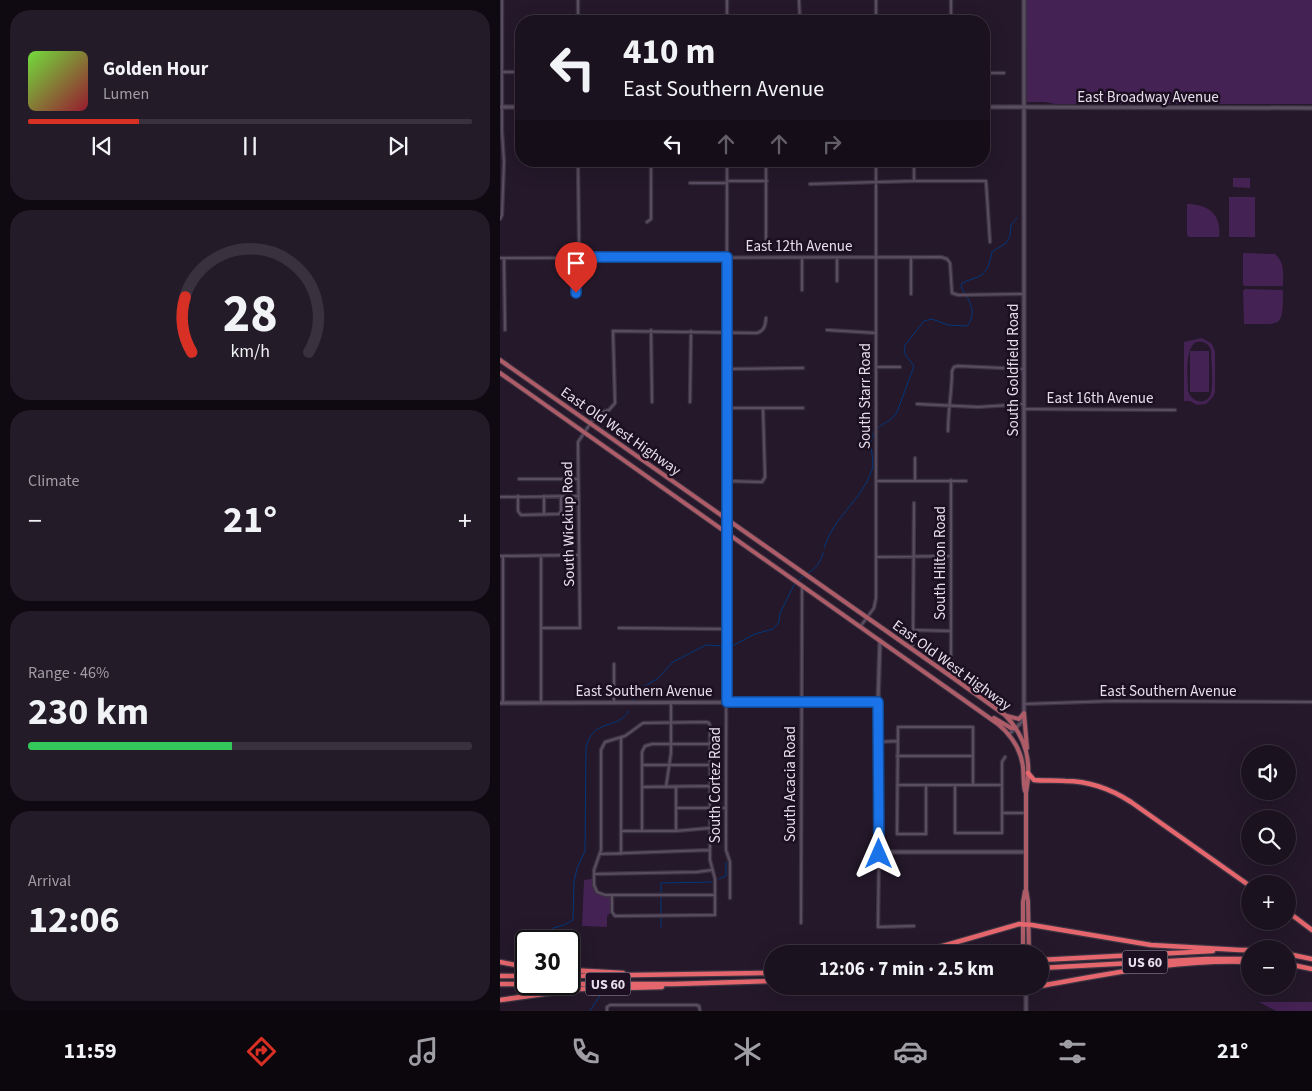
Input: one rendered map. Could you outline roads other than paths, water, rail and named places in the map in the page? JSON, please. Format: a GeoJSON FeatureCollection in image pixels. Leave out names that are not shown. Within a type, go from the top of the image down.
{"type":"FeatureCollection","features":[{"type":"Feature","properties":{"kind":"highway"},"geometry":{"type":"LineString","coordinates":[[1028,773],[1034,780],[1079,782],[1096,785],[1113,792],[1241,880]]}},
{"type":"Feature","properties":{"kind":"highway"},"geometry":{"type":"LineString","coordinates":[[1296,918],[1312,930]]}},
{"type":"Feature","properties":{"kind":"highway"},"geometry":{"type":"LineString","coordinates":[[947,945],[1029,924],[1152,945],[1240,950]]}},
{"type":"Feature","properties":{"kind":"highway","name":"US 60"},"geometry":{"type":"LineString","coordinates":[[1049,960],[1240,950]]}},
{"type":"Feature","properties":{"kind":"highway"},"geometry":{"type":"LineString","coordinates":[[1296,956],[1312,959]]}},
{"type":"Feature","properties":{"kind":"highway","name":"US 60"},"geometry":{"type":"LineString","coordinates":[[1049,968],[1206,959],[1241,961]]}},
{"type":"Feature","properties":{"kind":"highway"},"geometry":{"type":"LineString","coordinates":[[1049,985],[1163,966],[1241,961]]}},
{"type":"Feature","properties":{"kind":"highway"},"geometry":{"type":"LineString","coordinates":[[500,962],[515,965]]}},
{"type":"Feature","properties":{"kind":"highway"},"geometry":{"type":"LineString","coordinates":[[1296,966],[1312,969]]}},
{"type":"Feature","properties":{"kind":"highway"},"geometry":{"type":"LineString","coordinates":[[580,971],[652,976]]}},
{"type":"Feature","properties":{"kind":"highway","name":"US 60"},"geometry":{"type":"LineString","coordinates":[[580,976],[764,973]]}},
{"type":"Feature","properties":{"kind":"highway"},"geometry":{"type":"LineString","coordinates":[[500,976],[515,976]]}},
{"type":"Feature","properties":{"kind":"highway","name":"US 60"},"geometry":{"type":"LineString","coordinates":[[500,984],[764,981]]}},
{"type":"Feature","properties":{"kind":"highway"},"geometry":{"type":"LineString","coordinates":[[500,1000],[579,989],[674,987],[716,983]]}},
{"type":"Feature","properties":{"kind":"main road","name":"South Goldfield Road"},"geometry":{"type":"LineString","coordinates":[[1008,734],[1024,718],[1024,0]]}},
{"type":"Feature","properties":{"kind":"main road"},"geometry":{"type":"LineString","coordinates":[[501,107],[515,107]]}},
{"type":"Feature","properties":{"kind":"main road","name":"East Broadway Avenue"},"geometry":{"type":"LineString","coordinates":[[990,107],[1312,108]]}},
{"type":"Feature","properties":{"kind":"main road","name":"East Old West Highway"},"geometry":{"type":"LineString","coordinates":[[500,360],[1005,715],[1021,735],[1027,756],[1026,793]]}},
{"type":"Feature","properties":{"kind":"main road","name":"East Old West Highway"},"geometry":{"type":"LineString","coordinates":[[500,373],[980,711],[1008,734],[1017,746],[1022,762],[1026,793]]}},
{"type":"Feature","properties":{"kind":"main road"},"geometry":{"type":"LineString","coordinates":[[880,640],[878,702],[879,852],[1026,852]]}},
{"type":"Feature","properties":{"kind":"main road","name":"East Southern Avenue"},"geometry":{"type":"LineString","coordinates":[[502,703],[878,702]]}},
{"type":"Feature","properties":{"kind":"main road"},"geometry":{"type":"LineString","coordinates":[[980,711],[1011,728],[1016,728]]}},
{"type":"Feature","properties":{"kind":"main road"},"geometry":{"type":"LineString","coordinates":[[1005,715],[1017,719],[1021,718],[1024,713]]}},
{"type":"Feature","properties":{"kind":"main road"},"geometry":{"type":"LineString","coordinates":[[1024,713],[1027,756]]}},
{"type":"Feature","properties":{"kind":"main road"},"geometry":{"type":"LineString","coordinates":[[1026,793],[1026,889],[1029,945]]}},
{"type":"Feature","properties":{"kind":"main road"},"geometry":{"type":"LineString","coordinates":[[1023,945],[1023,902],[1026,889]]}},
{"type":"Feature","properties":{"kind":"main road"},"geometry":{"type":"LineString","coordinates":[[1026,995],[1026,1011]]}},
{"type":"Feature","properties":{"kind":"street"},"geometry":{"type":"LineString","coordinates":[[500,219],[502,215],[504,162],[501,107],[502,0]]}},
{"type":"Feature","properties":{"kind":"street"},"geometry":{"type":"LineString","coordinates":[[578,0],[578,15]]}},
{"type":"Feature","properties":{"kind":"street"},"geometry":{"type":"LineString","coordinates":[[727,0],[727,15]]}},
{"type":"Feature","properties":{"kind":"street"},"geometry":{"type":"LineString","coordinates":[[799,0],[800,15]]}},
{"type":"Feature","properties":{"kind":"street"},"geometry":{"type":"LineString","coordinates":[[876,0],[876,15]]}},
{"type":"Feature","properties":{"kind":"street"},"geometry":{"type":"LineString","coordinates":[[951,0],[951,15]]}},
{"type":"Feature","properties":{"kind":"street"},"geometry":{"type":"LineString","coordinates":[[502,72],[515,72]]}},
{"type":"Feature","properties":{"kind":"street"},"geometry":{"type":"LineString","coordinates":[[990,72],[1004,73]]}},
{"type":"Feature","properties":{"kind":"street"},"geometry":{"type":"LineString","coordinates":[[576,293],[576,257],[579,241],[578,167]]}},
{"type":"Feature","properties":{"kind":"street"},"geometry":{"type":"LineString","coordinates":[[648,222],[651,219],[651,167]]}},
{"type":"Feature","properties":{"kind":"street","name":"South Cortez Road"},"geometry":{"type":"LineString","coordinates":[[727,167],[726,850],[730,862],[730,898]]}},
{"type":"Feature","properties":{"kind":"street"},"geometry":{"type":"LineString","coordinates":[[766,167],[766,239]]}},
{"type":"Feature","properties":{"kind":"street","name":"South Starr Road"},"geometry":{"type":"LineString","coordinates":[[860,627],[876,601],[876,167]]}},
{"type":"Feature","properties":{"kind":"street"},"geometry":{"type":"LineString","coordinates":[[914,167],[914,181]]}},
{"type":"Feature","properties":{"kind":"street"},"geometry":{"type":"LineString","coordinates":[[690,183],[767,181]]}},
{"type":"Feature","properties":{"kind":"street"},"geometry":{"type":"LineString","coordinates":[[810,184],[986,181],[990,242]]}},
{"type":"Feature","properties":{"kind":"street"},"geometry":{"type":"LineString","coordinates":[[911,294],[912,257]]}},
{"type":"Feature","properties":{"kind":"street","name":"East 12th Avenue"},"geometry":{"type":"LineString","coordinates":[[500,258],[941,257],[948,259],[950,263],[952,293],[958,295],[1024,294]]}},
{"type":"Feature","properties":{"kind":"street"},"geometry":{"type":"LineString","coordinates":[[504,258],[505,330]]}},
{"type":"Feature","properties":{"kind":"street"},"geometry":{"type":"LineString","coordinates":[[802,258],[802,290]]}},
{"type":"Feature","properties":{"kind":"street"},"geometry":{"type":"LineString","coordinates":[[837,258],[837,281]]}},
{"type":"Feature","properties":{"kind":"street"},"geometry":{"type":"LineString","coordinates":[[652,402],[651,330],[757,333],[765,328],[766,318]]}},
{"type":"Feature","properties":{"kind":"street","name":"South Wickiup Road"},"geometry":{"type":"LineString","coordinates":[[541,628],[580,628],[578,442],[597,414],[609,410],[614,404],[613,331],[651,330]]}},
{"type":"Feature","properties":{"kind":"street"},"geometry":{"type":"LineString","coordinates":[[827,330],[876,333]]}},
{"type":"Feature","properties":{"kind":"street"},"geometry":{"type":"LineString","coordinates":[[690,402],[691,331]]}},
{"type":"Feature","properties":{"kind":"street"},"geometry":{"type":"LineString","coordinates":[[876,367],[900,368]]}},
{"type":"Feature","properties":{"kind":"street"},"geometry":{"type":"LineString","coordinates":[[948,431],[948,410],[954,367],[1024,369]]}},
{"type":"Feature","properties":{"kind":"street"},"geometry":{"type":"LineString","coordinates":[[727,369],[803,368]]}},
{"type":"Feature","properties":{"kind":"street"},"geometry":{"type":"LineString","coordinates":[[917,404],[978,407],[1024,404]]}},
{"type":"Feature","properties":{"kind":"street"},"geometry":{"type":"LineString","coordinates":[[727,408],[803,408]]}},
{"type":"Feature","properties":{"kind":"street"},"geometry":{"type":"LineString","coordinates":[[727,482],[762,482],[764,480],[763,408]]}},
{"type":"Feature","properties":{"kind":"street","name":"East 16th Avenue"},"geometry":{"type":"LineString","coordinates":[[1024,409],[1175,410]]}},
{"type":"Feature","properties":{"kind":"street"},"geometry":{"type":"LineString","coordinates":[[915,458],[915,481]]}},
{"type":"Feature","properties":{"kind":"street"},"geometry":{"type":"LineString","coordinates":[[519,479],[578,479]]}},
{"type":"Feature","properties":{"kind":"street","name":"South Hilton Road"},"geometry":{"type":"LineString","coordinates":[[949,675],[951,672],[952,480]]}},
{"type":"Feature","properties":{"kind":"street"},"geometry":{"type":"LineString","coordinates":[[876,481],[966,481]]}},
{"type":"Feature","properties":{"kind":"street"},"geometry":{"type":"LineString","coordinates":[[518,496],[518,510],[520,514],[559,514],[561,511],[561,496]]}},
{"type":"Feature","properties":{"kind":"street"},"geometry":{"type":"LineString","coordinates":[[544,496],[544,514]]}},
{"type":"Feature","properties":{"kind":"street"},"geometry":{"type":"LineString","coordinates":[[500,497],[578,496]]}},
{"type":"Feature","properties":{"kind":"street"},"geometry":{"type":"LineString","coordinates":[[911,649],[913,644],[914,503]]}},
{"type":"Feature","properties":{"kind":"street"},"geometry":{"type":"LineString","coordinates":[[502,703],[502,556],[578,555]]}},
{"type":"Feature","properties":{"kind":"street"},"geometry":{"type":"LineString","coordinates":[[541,556],[541,703]]}},
{"type":"Feature","properties":{"kind":"street"},"geometry":{"type":"LineString","coordinates":[[876,557],[951,556]]}},
{"type":"Feature","properties":{"kind":"street","name":"South Acacia Road"},"geometry":{"type":"LineString","coordinates":[[798,583],[801,702],[801,923]]}},
{"type":"Feature","properties":{"kind":"street"},"geometry":{"type":"LineString","coordinates":[[619,628],[727,629]]}},
{"type":"Feature","properties":{"kind":"street"},"geometry":{"type":"LineString","coordinates":[[913,630],[951,631]]}},
{"type":"Feature","properties":{"kind":"street"},"geometry":{"type":"LineString","coordinates":[[614,664],[614,703]]}},
{"type":"Feature","properties":{"kind":"street","name":"East Southern Avenue"},"geometry":{"type":"LineString","coordinates":[[1024,704],[1114,701],[1312,702]]}},
{"type":"Feature","properties":{"kind":"street"},"geometry":{"type":"LineString","coordinates":[[666,787],[671,744],[671,703]]}},
{"type":"Feature","properties":{"kind":"street"},"geometry":{"type":"LineString","coordinates":[[612,895],[613,915],[715,915],[715,895],[715,879],[710,850],[709,723],[644,723],[625,736],[608,740],[603,744],[601,750],[600,854],[595,866],[594,885],[597,892],[612,895],[715,895]]}},
{"type":"Feature","properties":{"kind":"street"},"geometry":{"type":"LineString","coordinates":[[926,785],[926,834],[897,834],[898,726],[974,726],[973,785]]}},
{"type":"Feature","properties":{"kind":"street"},"geometry":{"type":"LineString","coordinates":[[621,737],[621,854]]}},
{"type":"Feature","properties":{"kind":"street"},"geometry":{"type":"LineString","coordinates":[[878,742],[897,742]]}},
{"type":"Feature","properties":{"kind":"street"},"geometry":{"type":"LineString","coordinates":[[642,830],[642,752],[646,746],[652,744],[710,744]]}},
{"type":"Feature","properties":{"kind":"street"},"geometry":{"type":"LineString","coordinates":[[897,756],[973,756]]}},
{"type":"Feature","properties":{"kind":"street"},"geometry":{"type":"LineString","coordinates":[[954,785],[955,833],[1002,833],[1002,762],[1005,757]]}},
{"type":"Feature","properties":{"kind":"street"},"geometry":{"type":"LineString","coordinates":[[642,765],[710,765]]}},
{"type":"Feature","properties":{"kind":"street"},"geometry":{"type":"LineString","coordinates":[[897,785],[1002,785]]}},
{"type":"Feature","properties":{"kind":"street"},"geometry":{"type":"LineString","coordinates":[[642,787],[710,786]]}},
{"type":"Feature","properties":{"kind":"street"},"geometry":{"type":"LineString","coordinates":[[676,787],[676,830]]}},
{"type":"Feature","properties":{"kind":"street"},"geometry":{"type":"LineString","coordinates":[[676,808],[726,808]]}},
{"type":"Feature","properties":{"kind":"street"},"geometry":{"type":"LineString","coordinates":[[1002,813],[1026,813]]}},
{"type":"Feature","properties":{"kind":"street"},"geometry":{"type":"LineString","coordinates":[[621,831],[710,828]]}},
{"type":"Feature","properties":{"kind":"street"},"geometry":{"type":"LineString","coordinates":[[600,854],[710,850]]}},
{"type":"Feature","properties":{"kind":"street"},"geometry":{"type":"LineString","coordinates":[[879,852],[878,927],[914,926]]}},
{"type":"Feature","properties":{"kind":"street"},"geometry":{"type":"LineString","coordinates":[[594,874],[697,872],[712,869]]}},
{"type":"Feature","properties":{"kind":"street"},"geometry":{"type":"LineString","coordinates":[[607,1011],[608,1006],[653,1005],[696,1005],[699,1006],[700,1011]]}},
{"type":"Feature","properties":{"kind":"waterway"},"geometry":{"type":"LineString","coordinates":[[824,548],[834,527],[868,480],[873,466],[871,444],[875,431],[897,412],[914,366],[904,353],[905,345],[924,321],[932,319],[948,325],[967,326],[972,316],[972,311],[961,287],[962,283],[984,273],[992,252],[1006,243],[1010,236],[1011,225],[1017,218]]}},
{"type":"Feature","properties":{"kind":"waterway"},"geometry":{"type":"LineString","coordinates":[[808,573],[818,564],[823,553]]}},
{"type":"Feature","properties":{"kind":"waterway"},"geometry":{"type":"LineString","coordinates":[[798,581],[804,575]]}},
{"type":"Feature","properties":{"kind":"waterway"},"geometry":{"type":"LineString","coordinates":[[732,646],[755,634],[773,629],[779,622],[780,613],[795,583]]}},
{"type":"Feature","properties":{"kind":"waterway"},"geometry":{"type":"LineString","coordinates":[[633,700],[643,687],[657,679],[673,662],[706,645],[723,646]]}},
{"type":"Feature","properties":{"kind":"waterway"},"geometry":{"type":"LineString","coordinates":[[553,930],[553,928],[573,920],[574,882],[577,868],[585,851],[586,747],[594,732],[618,721],[629,711]]}},
{"type":"Feature","properties":{"kind":"waterway"},"geometry":{"type":"LineString","coordinates":[[719,879],[726,876],[726,862]]}},
{"type":"Feature","properties":{"kind":"waterway"},"geometry":{"type":"LineString","coordinates":[[661,893],[661,883],[712,882]]}},
{"type":"Feature","properties":{"kind":"waterway"},"geometry":{"type":"LineString","coordinates":[[661,897],[661,914]]}},
{"type":"Feature","properties":{"kind":"waterway"},"geometry":{"type":"LineString","coordinates":[[661,918],[661,927]]}},
{"type":"Feature","properties":{"kind":"waterway"},"geometry":{"type":"LineString","coordinates":[[590,1011],[601,994]]}}]}
